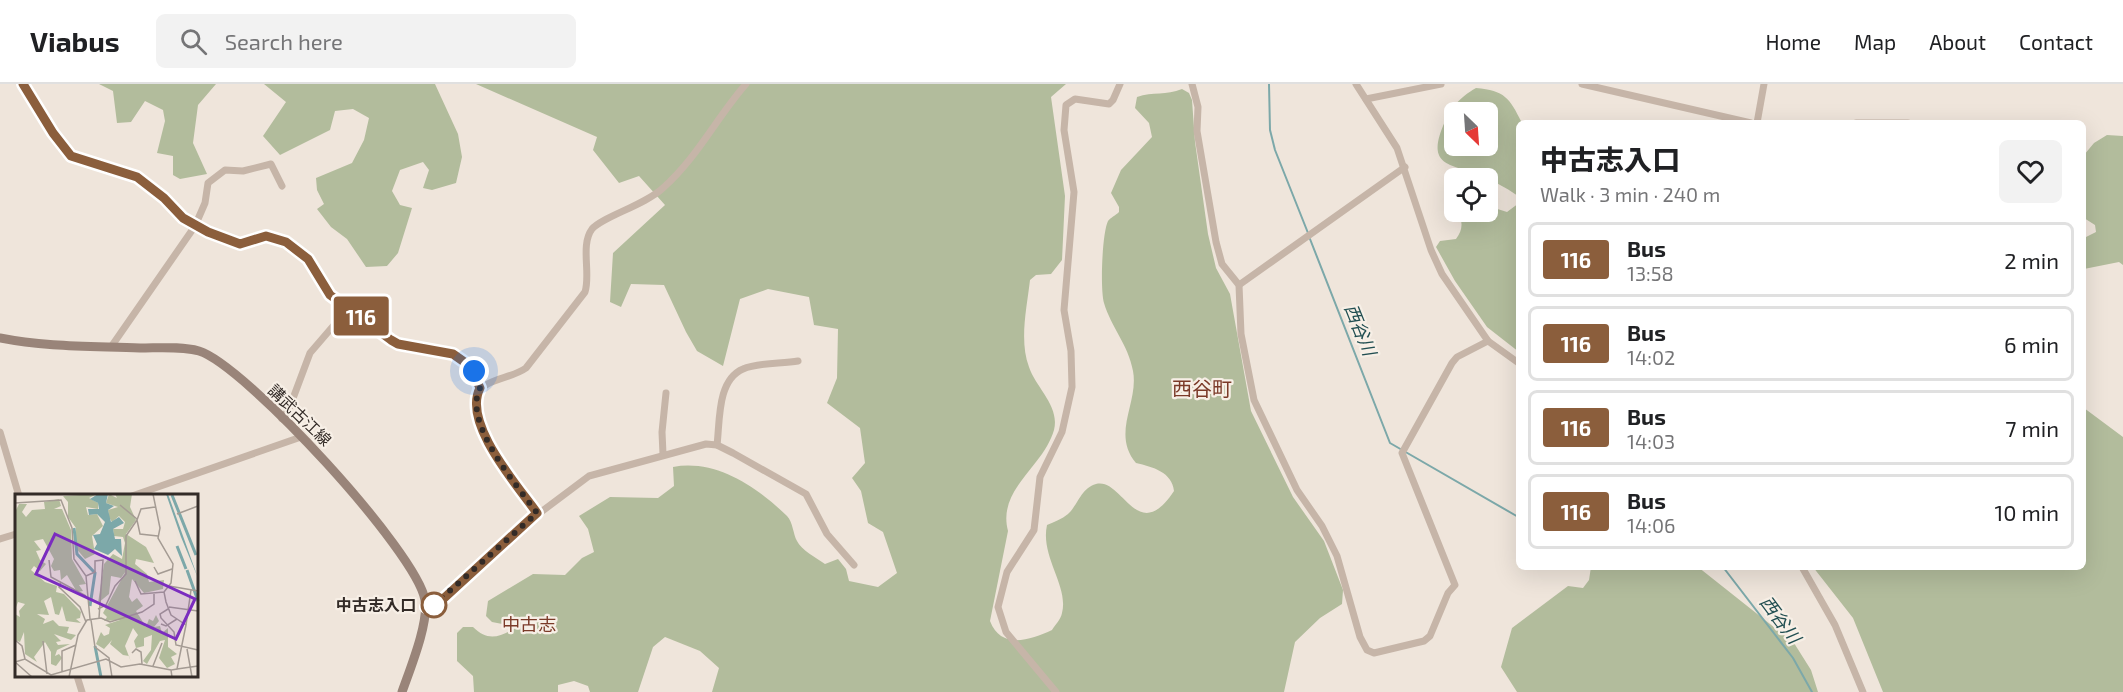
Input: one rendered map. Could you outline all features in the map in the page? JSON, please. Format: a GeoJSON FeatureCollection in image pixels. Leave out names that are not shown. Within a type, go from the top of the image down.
{"type":"FeatureCollection","features":[{"type":"Feature","properties":{"kind":"main road","name":"講武古江線"},"geometry":{"type":"LineString","coordinates":[[0,338],[197,351],[224,364],[301,437],[351,490],[417,580],[426,607]]}},
{"type":"Feature","properties":{"kind":"main road"},"geometry":{"type":"LineString","coordinates":[[402,692],[426,607]]}},
{"type":"Feature","properties":{"kind":"street"},"geometry":{"type":"LineString","coordinates":[[23,84],[53,133],[71,156],[137,177],[195,226],[240,244],[266,236],[286,242],[308,259],[330,295],[347,310],[358,314],[398,344],[453,354],[470,366],[480,388],[476,402],[482,430],[537,513]]}},
{"type":"Feature","properties":{"kind":"street"},"geometry":{"type":"LineString","coordinates":[[480,388],[526,368],[585,292],[589,281],[588,237],[593,228],[645,203],[664,188],[696,152],[746,84]]}},
{"type":"Feature","properties":{"kind":"street"},"geometry":{"type":"LineString","coordinates":[[1056,692],[1006,632],[999,614],[998,600],[1011,565],[1034,530],[1040,477],[1062,432],[1072,387],[1071,351],[1064,310],[1074,192],[1064,130],[1066,105],[1070,100],[1075,99],[1109,104],[1120,84]]}},
{"type":"Feature","properties":{"kind":"street"},"geometry":{"type":"LineString","coordinates":[[1192,84],[1198,107],[1200,150],[1216,242],[1222,264],[1239,285],[1241,334],[1254,400],[1297,490],[1322,526],[1337,556],[1360,637],[1367,650],[1374,652],[1424,641],[1430,636],[1448,592],[1455,585],[1403,450],[1452,363],[1457,357],[1488,341]]}},
{"type":"Feature","properties":{"kind":"street"},"geometry":{"type":"LineString","coordinates":[[1356,84],[1397,148],[1431,250],[1442,274],[1488,341],[1516,361]]}},
{"type":"Feature","properties":{"kind":"street"},"geometry":{"type":"LineString","coordinates":[[1366,99],[1441,84]]}},
{"type":"Feature","properties":{"kind":"street"},"geometry":{"type":"LineString","coordinates":[[1582,84],[1738,120]]}},
{"type":"Feature","properties":{"kind":"street"},"geometry":{"type":"LineString","coordinates":[[1758,120],[1764,84]]}},
{"type":"Feature","properties":{"kind":"street"},"geometry":{"type":"LineString","coordinates":[[111,347],[195,226],[204,203],[208,183],[225,171],[243,171],[272,164],[282,186]]}},
{"type":"Feature","properties":{"kind":"street"},"geometry":{"type":"LineString","coordinates":[[1239,285],[1405,167]]}},
{"type":"Feature","properties":{"kind":"street"},"geometry":{"type":"LineString","coordinates":[[282,419],[289,409],[310,353],[347,310]]}},
{"type":"Feature","properties":{"kind":"street"},"geometry":{"type":"LineString","coordinates":[[717,445],[725,388],[730,378],[743,368],[798,361]]}},
{"type":"Feature","properties":{"kind":"street"},"geometry":{"type":"LineString","coordinates":[[663,454],[662,432],[666,393]]}},
{"type":"Feature","properties":{"kind":"street"},"geometry":{"type":"LineString","coordinates":[[0,432],[19,494]]}},
{"type":"Feature","properties":{"kind":"street"},"geometry":{"type":"LineString","coordinates":[[135,494],[301,437]]}},
{"type":"Feature","properties":{"kind":"street"},"geometry":{"type":"LineString","coordinates":[[426,607],[442,600],[537,513],[589,476],[706,444],[717,445],[806,494],[827,534],[854,565]]}},
{"type":"Feature","properties":{"kind":"street"},"geometry":{"type":"LineString","coordinates":[[0,539],[15,534]]}},
{"type":"Feature","properties":{"kind":"street"},"geometry":{"type":"LineString","coordinates":[[1804,570],[1835,625],[1863,692]]}},
{"type":"Feature","properties":{"kind":"street"},"geometry":{"type":"LineString","coordinates":[[78,677],[82,692]]}},
{"type":"Feature","properties":{"kind":"green space"},"geometry":{"type":"Polygon","coordinates":[[[99,84],[216,84],[198,105],[193,143],[207,174],[180,179],[173,175],[173,156],[157,153],[165,121],[163,110],[145,101],[131,122],[117,123],[113,91],[99,84]]]}},
{"type":"Feature","properties":{"kind":"green space"},"geometry":{"type":"Polygon","coordinates":[[[264,84],[435,84],[458,134],[462,157],[456,183],[432,190],[423,188],[429,170],[423,162],[400,170],[392,191],[400,205],[412,208],[398,253],[387,266],[366,267],[347,239],[331,227],[317,209],[324,204],[317,190],[316,178],[352,163],[364,140],[369,118],[353,109],[335,111],[330,130],[280,155],[263,136],[286,102],[264,84]]]}},
{"type":"Feature","properties":{"kind":"green space"},"geometry":{"type":"Polygon","coordinates":[[[476,84],[1066,84],[1051,97],[1065,196],[1062,260],[1051,274],[1036,275],[1030,280],[1024,335],[1026,357],[1032,375],[1054,413],[1054,430],[1041,456],[1023,479],[1009,503],[1006,516],[1008,531],[990,621],[1001,636],[1017,640],[1035,637],[1052,630],[1062,613],[1062,592],[1047,548],[1047,525],[1068,514],[1083,493],[1096,484],[1106,485],[1114,490],[1140,512],[1150,513],[1161,506],[1174,491],[1166,475],[1161,471],[1136,463],[1129,452],[1126,429],[1134,383],[1133,371],[1131,361],[1104,303],[1102,262],[1108,221],[1119,212],[1119,207],[1111,193],[1121,170],[1152,137],[1149,123],[1135,108],[1137,97],[1182,89],[1189,93],[1192,100],[1195,142],[1208,234],[1216,268],[1230,294],[1251,411],[1293,497],[1324,541],[1343,590],[1342,604],[1320,618],[1295,642],[1284,692],[712,692],[719,668],[700,651],[665,637],[653,647],[638,692],[590,692],[588,686],[574,681],[558,685],[558,692],[474,692],[473,676],[457,661],[457,633],[463,627],[473,627],[484,635],[494,636],[517,627],[492,622],[486,616],[488,601],[533,574],[565,575],[582,558],[594,552],[588,529],[579,516],[610,497],[658,498],[674,486],[673,467],[705,467],[720,471],[763,495],[791,521],[797,541],[806,551],[825,564],[838,559],[846,569],[849,581],[878,587],[897,573],[883,532],[868,523],[861,491],[852,478],[865,463],[860,428],[827,403],[837,378],[838,329],[814,325],[809,297],[768,289],[740,299],[723,366],[697,351],[664,285],[631,284],[621,307],[610,302],[613,253],[665,205],[639,176],[619,183],[593,150],[597,137],[476,84]]]}},
{"type":"Feature","properties":{"kind":"green space"},"geometry":{"type":"Polygon","coordinates":[[[1476,88],[1500,94],[1513,107],[1520,120],[1516,120],[1516,195],[1498,184],[1498,168],[1459,168],[1450,165],[1439,156],[1439,139],[1444,124],[1444,156],[1498,156],[1498,102],[1458,102],[1476,88]]]}},
{"type":"Feature","properties":{"kind":"green space"},"geometry":{"type":"Polygon","coordinates":[[[2107,135],[2123,136],[2123,265],[2119,262],[2086,269],[2086,237],[2096,232],[2095,225],[2086,219],[2086,153],[2094,143],[2107,135]]]}},
{"type":"Feature","properties":{"kind":"green space"},"geometry":{"type":"Polygon","coordinates":[[[1516,205],[1516,350],[1487,327],[1455,281],[1436,247],[1440,241],[1456,239],[1461,222],[1498,222],[1498,209],[1507,212],[1516,205]]]}},
{"type":"Feature","properties":{"kind":"green space"},"geometry":{"type":"Polygon","coordinates":[[[2086,409],[2123,437],[2123,692],[1883,692],[1853,618],[1815,570],[2086,570],[2086,409]]]}},
{"type":"Feature","properties":{"kind":"green space"},"geometry":{"type":"Polygon","coordinates":[[[1591,570],[1702,570],[1794,643],[1811,670],[1818,692],[1517,692],[1501,667],[1512,628],[1568,586],[1583,588],[1589,580],[1591,570]]]}},
{"type":"Feature","properties":{"kind":"waterway","name":"西谷川"},"geometry":{"type":"LineString","coordinates":[[1269,84],[1270,130],[1275,150],[1308,233]]}},
{"type":"Feature","properties":{"kind":"waterway","name":"西谷川"},"geometry":{"type":"LineString","coordinates":[[1310,239],[1390,443],[1516,516]]}},
{"type":"Feature","properties":{"kind":"waterway","name":"西谷川"},"geometry":{"type":"LineString","coordinates":[[1725,570],[1793,658],[1812,692]]}},
{"type":"Feature","properties":{"kind":"bus line","name":"116"},"geometry":{"type":"LineString","coordinates":[[23,84],[53,133],[71,156],[137,177],[164,198],[183,218],[195,226],[230,241],[240,244],[266,236],[276,237],[286,242],[308,259],[330,295],[347,310],[358,314],[398,344],[453,354],[474,371],[477,385],[480,388],[476,402],[477,416],[482,430],[537,513],[509,536],[442,600],[426,607]]}},
{"type":"Feature","properties":{"kind":"place","name":"中古志入口"},"geometry":{"type":"Point","coordinates":[434,605]}},
{"type":"Feature","properties":{"kind":"district","name":"西谷町"},"geometry":{"type":"Point","coordinates":[1202,389]}},
{"type":"Feature","properties":{"kind":"district","name":"中古志"},"geometry":{"type":"Point","coordinates":[529,625]}},
{"type":"Feature","properties":{"kind":"route"},"geometry":{"type":"LineString","coordinates":[[434,605],[537,513],[482,430],[477,416],[476,402],[480,388],[477,385],[474,371]]}}]}
